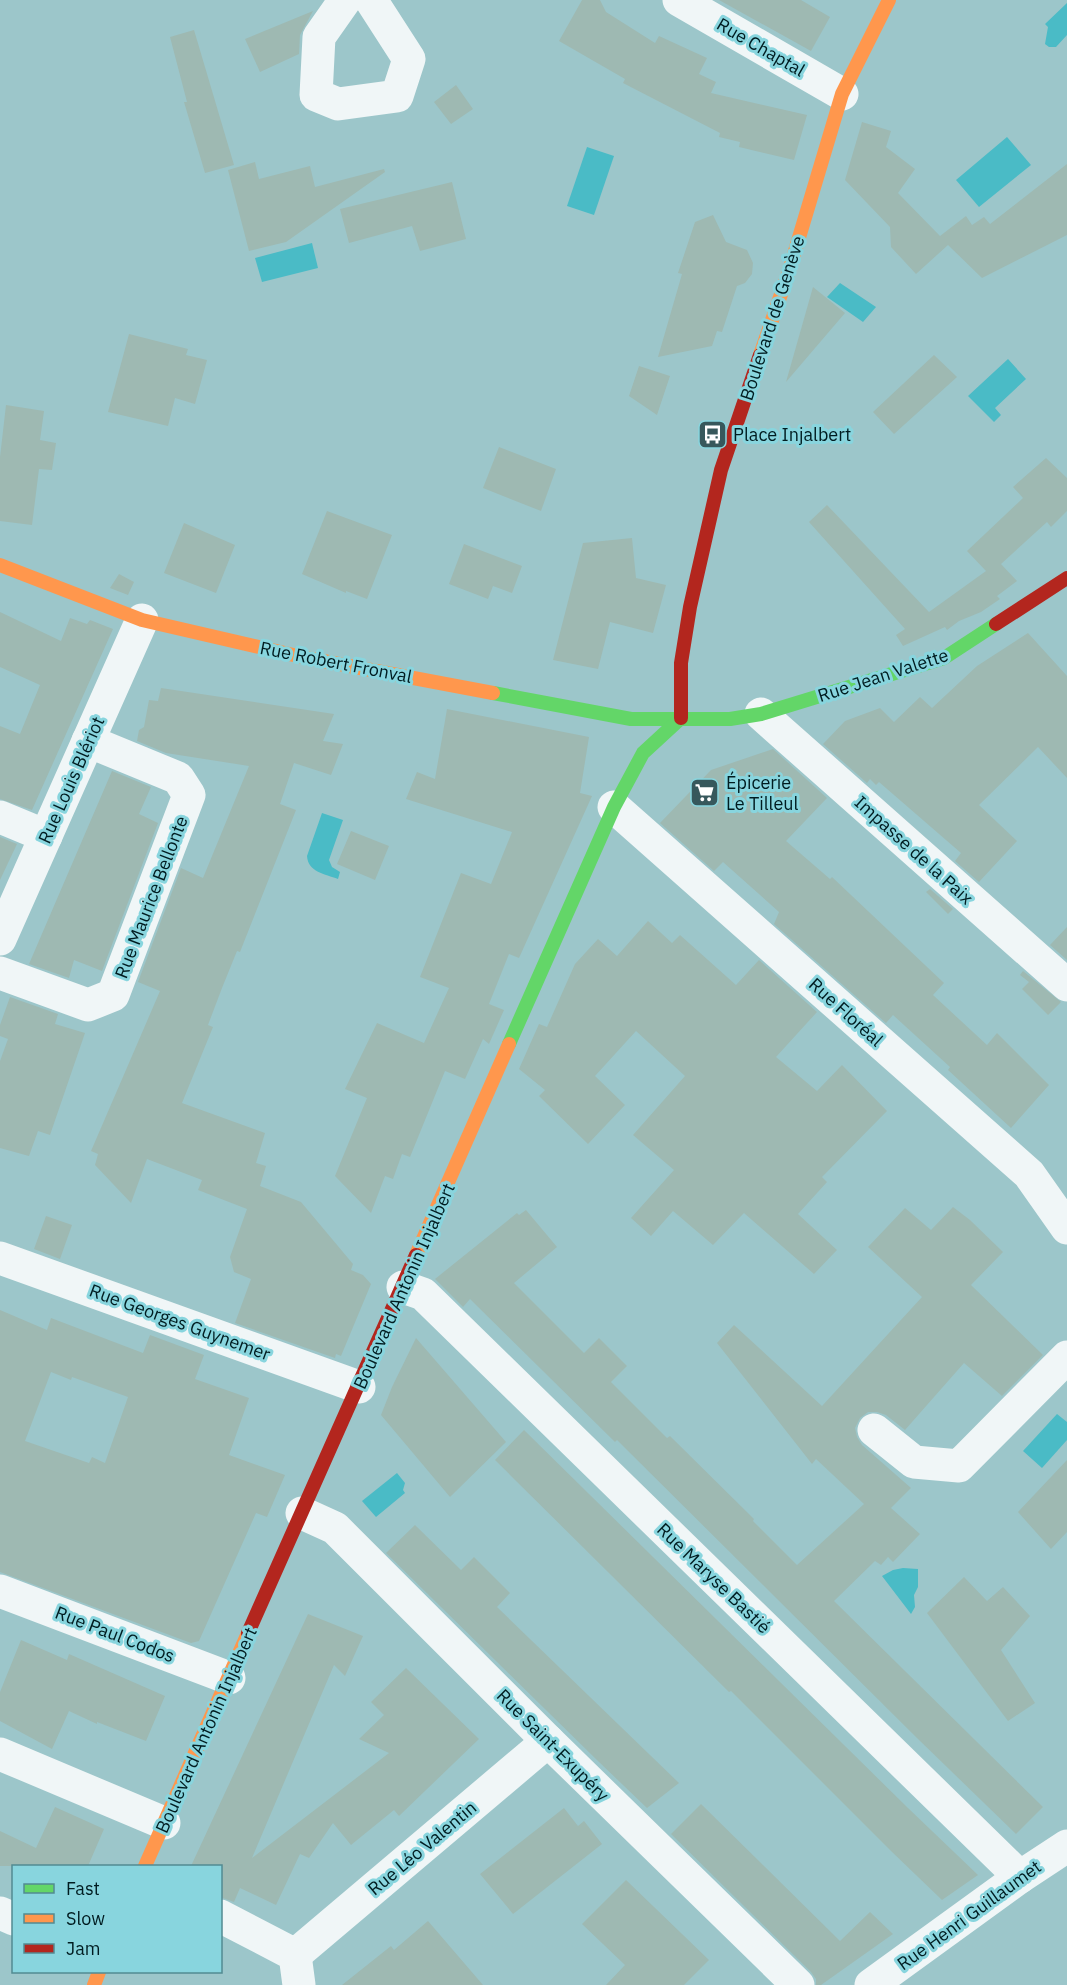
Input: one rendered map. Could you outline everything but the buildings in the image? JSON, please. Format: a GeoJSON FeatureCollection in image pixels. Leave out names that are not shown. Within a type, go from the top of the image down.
{"type":"FeatureCollection","features":[{"type":"Feature","properties":{"kind":"street"},"geometry":{"type":"LineString","coordinates":[[345,0],[319,37],[316,95],[338,104],[397,96],[409,59],[371,0]]}},
{"type":"Feature","properties":{"kind":"street","name":"Rue Chaptal"},"geometry":{"type":"LineString","coordinates":[[679,0],[842,94]]}},
{"type":"Feature","properties":{"kind":"street","name":"Boulevard de Genève"},"geometry":{"type":"LineString","coordinates":[[681,718],[681,663],[690,607],[722,470],[789,271],[842,94],[889,0]]}},
{"type":"Feature","properties":{"kind":"street","name":"Rue Robert Fronval"},"geometry":{"type":"LineString","coordinates":[[0,565],[142,620],[302,657],[631,719],[681,718]]}},
{"type":"Feature","properties":{"kind":"street","name":"Rue Jean Valette"},"geometry":{"type":"LineString","coordinates":[[681,718],[730,718],[761,714],[944,658],[1067,578]]}},
{"type":"Feature","properties":{"kind":"street","name":"Rue Louis Blériot"},"geometry":{"type":"LineString","coordinates":[[0,939],[142,620]]}},
{"type":"Feature","properties":{"kind":"street","name":"Impasse de la Paix"},"geometry":{"type":"LineString","coordinates":[[761,714],[1067,985]]}},
{"type":"Feature","properties":{"kind":"street","name":"Boulevard Antonin Injalbert"},"geometry":{"type":"LineString","coordinates":[[145,1865],[614,807],[643,753],[681,718]]}},
{"type":"Feature","properties":{"kind":"street","name":"Rue Maurice Bellonte"},"geometry":{"type":"LineString","coordinates":[[0,973],[88,1005],[113,995],[189,795],[178,778],[88,741]]}},
{"type":"Feature","properties":{"kind":"street","name":"Rue Floréal"},"geometry":{"type":"LineString","coordinates":[[614,807],[1029,1174],[1067,1228]]}},
{"type":"Feature","properties":{"kind":"street"},"geometry":{"type":"LineString","coordinates":[[0,817],[46,836]]}},
{"type":"Feature","properties":{"kind":"street","name":"Rue Georges Guynemer"},"geometry":{"type":"LineString","coordinates":[[0,1258],[359,1387]]}},
{"type":"Feature","properties":{"kind":"street","name":"Rue Maryse Bastié"},"geometry":{"type":"LineString","coordinates":[[403,1287],[423,1294],[1020,1877]]}},
{"type":"Feature","properties":{"kind":"street"},"geometry":{"type":"LineString","coordinates":[[874,1430],[914,1462],[959,1466],[1067,1357]]}},
{"type":"Feature","properties":{"kind":"street","name":"Rue Saint-Exupéry"},"geometry":{"type":"LineString","coordinates":[[302,1513],[335,1528],[548,1741],[798,1985]]}},
{"type":"Feature","properties":{"kind":"street","name":"Rue Paul Codos"},"geometry":{"type":"LineString","coordinates":[[0,1591],[229,1678]]}},
{"type":"Feature","properties":{"kind":"street","name":"Rue Léo Valentin"},"geometry":{"type":"LineString","coordinates":[[297,1970],[548,1741]]}},
{"type":"Feature","properties":{"kind":"street"},"geometry":{"type":"LineString","coordinates":[[0,1754],[164,1823]]}},
{"type":"Feature","properties":{"kind":"street","name":"Rue Henri Guillaumet"},"geometry":{"type":"LineString","coordinates":[[871,1985],[1020,1877],[1067,1846]]}},
{"type":"Feature","properties":{"kind":"street"},"geometry":{"type":"LineString","coordinates":[[222,1917],[297,1970]]}},
{"type":"Feature","properties":{"kind":"water"},"geometry":{"type":"Polygon","coordinates":[[[1067,3],[1067,35],[1056,47],[1049,47],[1045,44],[1048,27],[1045,24],[1067,3]]]}},
{"type":"Feature","properties":{"kind":"water"},"geometry":{"type":"Polygon","coordinates":[[[1007,137],[1031,165],[979,207],[956,180],[1007,137]]]}},
{"type":"Feature","properties":{"kind":"water"},"geometry":{"type":"Polygon","coordinates":[[[587,147],[614,156],[594,215],[567,206],[587,147]]]}},
{"type":"Feature","properties":{"kind":"water"},"geometry":{"type":"Polygon","coordinates":[[[312,243],[318,268],[262,282],[255,258],[312,243]]]}},
{"type":"Feature","properties":{"kind":"water"},"geometry":{"type":"Polygon","coordinates":[[[840,283],[876,307],[863,322],[827,297],[840,283]]]}},
{"type":"Feature","properties":{"kind":"water"},"geometry":{"type":"Polygon","coordinates":[[[1008,359],[1026,379],[995,408],[1001,415],[994,422],[968,396],[1008,359]]]}},
{"type":"Feature","properties":{"kind":"water"},"geometry":{"type":"Polygon","coordinates":[[[322,813],[343,820],[329,860],[332,867],[340,872],[338,879],[318,872],[310,866],[308,861],[307,856],[322,813]]]}},
{"type":"Feature","properties":{"kind":"water"},"geometry":{"type":"Polygon","coordinates":[[[1057,1414],[1067,1422],[1067,1440],[1042,1468],[1023,1451],[1057,1414]]]}},
{"type":"Feature","properties":{"kind":"water"},"geometry":{"type":"Polygon","coordinates":[[[397,1473],[405,1483],[403,1490],[405,1493],[376,1517],[362,1501],[397,1473]]]}},
{"type":"Feature","properties":{"kind":"water"},"geometry":{"type":"Polygon","coordinates":[[[903,1568],[918,1569],[918,1587],[914,1595],[915,1607],[911,1614],[882,1576],[903,1568]]]}},
{"type":"Feature","properties":{"kind":"traffic: fast"},"geometry":{"type":"LineString","coordinates":[[493,693],[631,719],[730,719],[761,714],[944,658],[996,624]]}},
{"type":"Feature","properties":{"kind":"traffic: fast"},"geometry":{"type":"LineString","coordinates":[[509,1044],[614,807],[643,753],[681,718]]}},
{"type":"Feature","properties":{"kind":"traffic: slow"},"geometry":{"type":"LineString","coordinates":[[760,355],[789,271],[842,94],[889,0]]}},
{"type":"Feature","properties":{"kind":"traffic: slow"},"geometry":{"type":"LineString","coordinates":[[0,565],[142,620],[302,657],[493,693]]}},
{"type":"Feature","properties":{"kind":"traffic: slow"},"geometry":{"type":"LineString","coordinates":[[416,1255],[509,1044]]}},
{"type":"Feature","properties":{"kind":"traffic: slow"},"geometry":{"type":"LineString","coordinates":[[145,1865],[248,1633]]}},
{"type":"Feature","properties":{"kind":"traffic: slow"},"geometry":{"type":"LineString","coordinates":[[94,1985],[99,1973]]}},
{"type":"Feature","properties":{"kind":"traffic: jam"},"geometry":{"type":"LineString","coordinates":[[681,718],[681,663],[690,607],[721,470],[760,355]]}},
{"type":"Feature","properties":{"kind":"traffic: jam"},"geometry":{"type":"LineString","coordinates":[[996,624],[1067,578]]}},
{"type":"Feature","properties":{"kind":"traffic: jam"},"geometry":{"type":"LineString","coordinates":[[248,1633],[416,1255]]}},
{"type":"Feature","properties":{"kind":"place","name":"Place Injalbert"},"geometry":{"type":"Point","coordinates":[712,434]}},
{"type":"Feature","properties":{"kind":"place","name":"Épicerie Le Tilleul"},"geometry":{"type":"Point","coordinates":[705,792]}}]}
